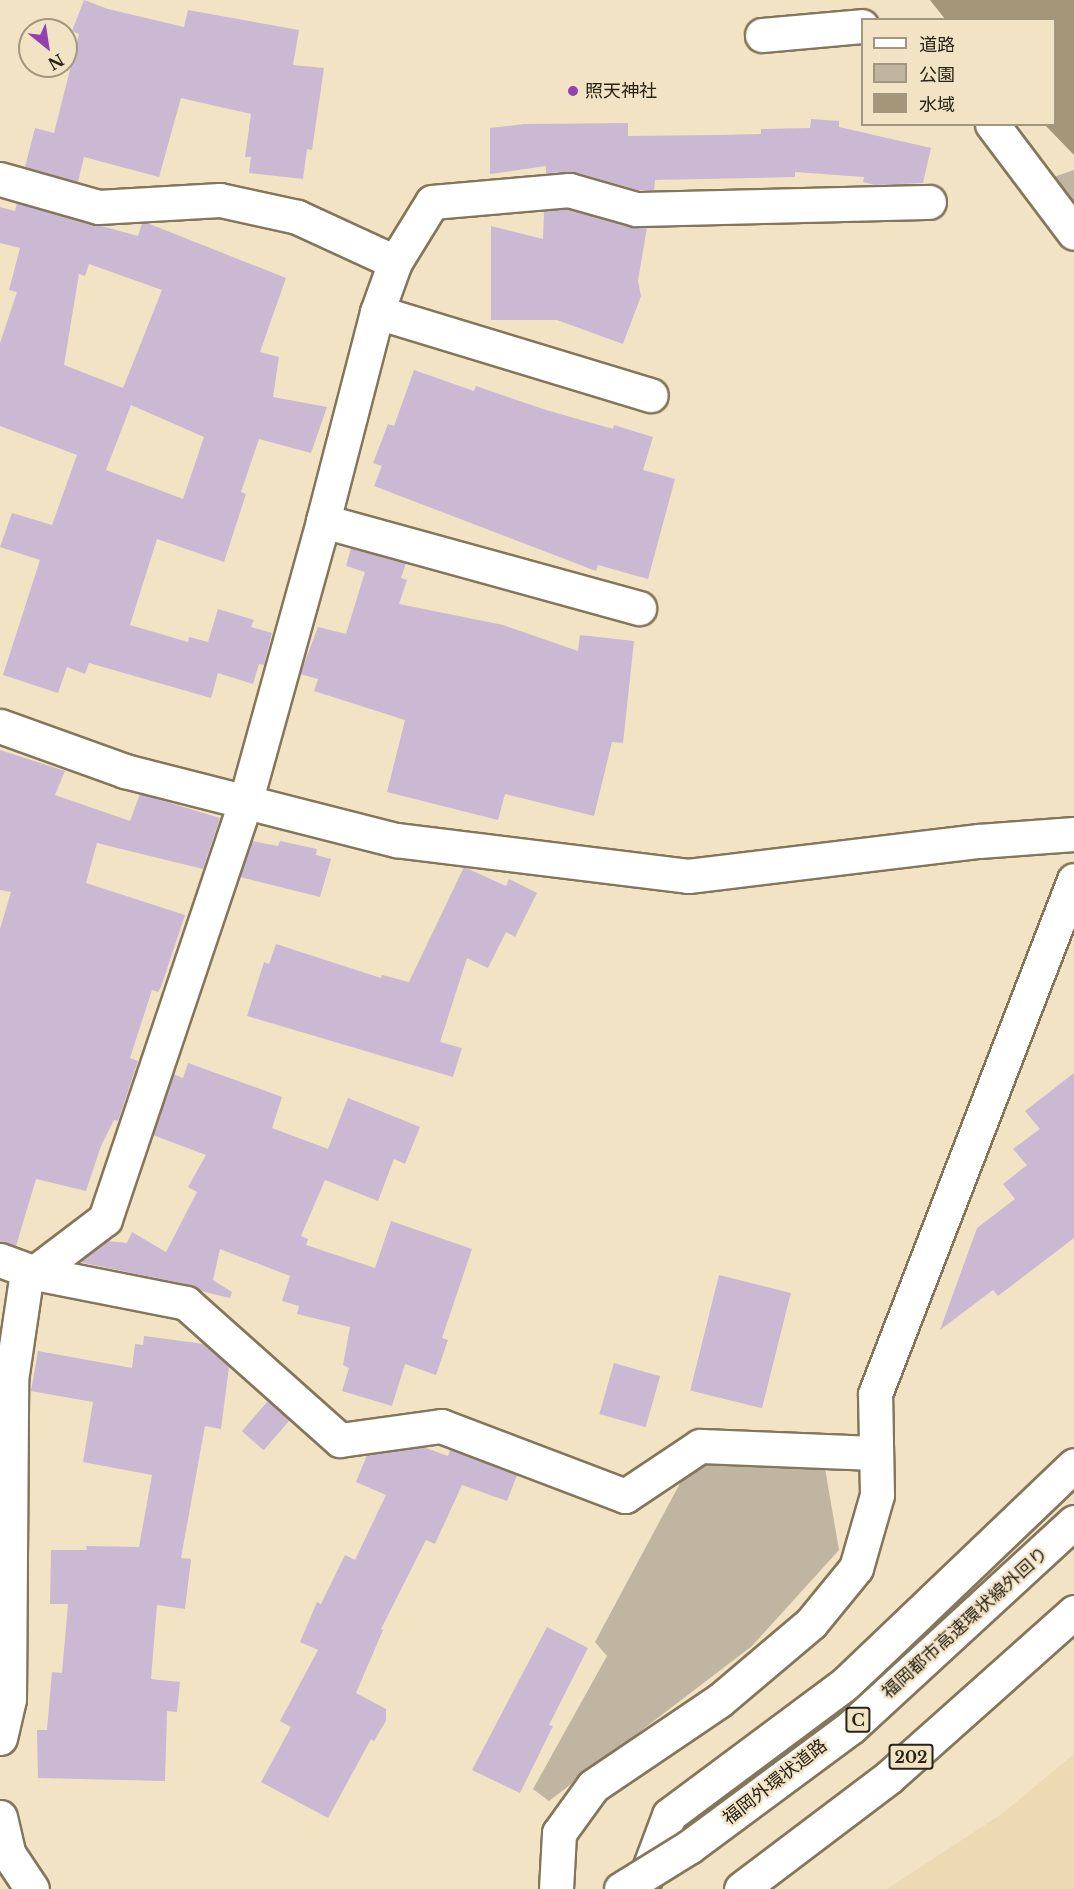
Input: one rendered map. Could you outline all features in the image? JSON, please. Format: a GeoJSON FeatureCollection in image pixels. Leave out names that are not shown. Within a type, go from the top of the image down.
{"type":"FeatureCollection","features":[{"type":"Feature","properties":{"kind":"main road"},"geometry":{"type":"LineString","coordinates":[[762,34],[861,26]]}},
{"type":"Feature","properties":{"kind":"main road"},"geometry":{"type":"LineString","coordinates":[[994,126],[1074,233]]}},
{"type":"Feature","properties":{"kind":"main road"},"geometry":{"type":"LineString","coordinates":[[0,179],[98,207],[220,200],[297,217],[395,262]]}},
{"type":"Feature","properties":{"kind":"main road"},"geometry":{"type":"LineString","coordinates":[[0,1738],[9,1699],[11,1380],[26,1279],[105,1219],[244,802],[323,521],[377,312],[395,262],[432,202],[569,190],[636,209],[929,202]]}},
{"type":"Feature","properties":{"kind":"main road"},"geometry":{"type":"LineString","coordinates":[[377,312],[651,394]]}},
{"type":"Feature","properties":{"kind":"main road"},"geometry":{"type":"LineString","coordinates":[[323,521],[639,608]]}},
{"type":"Feature","properties":{"kind":"main road"},"geometry":{"type":"LineString","coordinates":[[0,726],[125,771],[396,840],[688,876],[979,842],[1074,834]]}},
{"type":"Feature","properties":{"kind":"main road"},"geometry":{"type":"LineString","coordinates":[[556,1889],[559,1833],[593,1786],[720,1700],[811,1623],[856,1568],[877,1495],[875,1394],[1074,880]]}},
{"type":"Feature","properties":{"kind":"main road"},"geometry":{"type":"LineString","coordinates":[[0,1260],[35,1273],[186,1303],[340,1440],[441,1426],[625,1496],[700,1446],[876,1453]]}},
{"type":"Feature","properties":{"kind":"main road"},"geometry":{"type":"LineString","coordinates":[[631,1886],[669,1815],[846,1683],[1074,1465]]}},
{"type":"Feature","properties":{"kind":"main road","name":"福岡都市高速環状線外回り"},"geometry":{"type":"LineString","coordinates":[[631,1886],[689,1847],[851,1727],[1074,1521]]}},
{"type":"Feature","properties":{"kind":"main road"},"geometry":{"type":"LineString","coordinates":[[740,1889],[889,1777],[1074,1612]]}},
{"type":"Feature","properties":{"kind":"main road"},"geometry":{"type":"LineString","coordinates":[[0,1817],[8,1853],[32,1889]]}},
{"type":"Feature","properties":{"kind":"shaded area"},"geometry":{"type":"Polygon","coordinates":[[[1074,1754],[1074,1889],[887,1889],[1003,1813],[1074,1754]]]}},
{"type":"Feature","properties":{"kind":"green space"},"geometry":{"type":"Polygon","coordinates":[[[1074,170],[1074,232],[1036,183],[1074,170]]]}},
{"type":"Feature","properties":{"kind":"green space"},"geometry":{"type":"Polygon","coordinates":[[[700,1446],[822,1451],[839,1550],[752,1646],[549,1801],[533,1789],[607,1656],[595,1642],[700,1446]]]}},
{"type":"Feature","properties":{"kind":"water"},"geometry":{"type":"Polygon","coordinates":[[[930,0],[1074,0],[1074,155],[1046,126],[1056,126],[1056,18],[944,18],[930,0]]]}},
{"type":"Feature","properties":{"kind":"building"},"geometry":{"type":"Polygon","coordinates":[[[84,0],[108,9],[184,27],[188,10],[299,30],[293,65],[324,68],[312,150],[307,149],[303,179],[249,173],[251,157],[245,157],[251,114],[181,98],[159,177],[84,157],[78,182],[25,167],[35,128],[54,133],[68,78],[78,78],[77,18],[84,0]]]}},
{"type":"Feature","properties":{"kind":"building"},"geometry":{"type":"Polygon","coordinates":[[[811,119],[839,121],[839,127],[931,148],[923,183],[875,185],[863,182],[864,177],[795,172],[795,177],[655,180],[654,190],[638,190],[574,172],[546,173],[546,166],[490,174],[490,128],[524,124],[628,123],[628,136],[761,134],[761,129],[810,128],[811,119]]]}},
{"type":"Feature","properties":{"kind":"building"},"geometry":{"type":"Polygon","coordinates":[[[17,203],[138,236],[142,223],[147,223],[286,278],[260,352],[279,357],[273,397],[327,407],[311,453],[259,439],[241,492],[246,494],[224,562],[157,539],[130,625],[188,642],[189,637],[208,642],[218,609],[254,620],[251,627],[272,633],[264,665],[259,664],[253,684],[218,673],[211,698],[89,663],[85,674],[67,667],[58,693],[3,675],[40,560],[0,547],[12,513],[52,525],[77,455],[0,426],[0,343],[17,292],[9,290],[20,248],[0,243],[0,207],[15,211],[17,203]],[[89,264],[85,276],[79,274],[64,365],[123,388],[162,290],[89,264]],[[131,405],[106,470],[183,499],[204,437],[131,405]]]}},
{"type":"Feature","properties":{"kind":"building"},"geometry":{"type":"Polygon","coordinates":[[[567,209],[631,227],[647,227],[638,281],[641,296],[623,344],[557,320],[491,320],[491,226],[543,239],[544,211],[567,209]]]}},
{"type":"Feature","properties":{"kind":"building"},"geometry":{"type":"Polygon","coordinates":[[[414,370],[474,391],[476,386],[546,410],[613,429],[614,425],[653,437],[643,470],[675,479],[648,579],[598,565],[596,571],[374,486],[382,466],[373,463],[388,424],[394,426],[414,370]]]}},
{"type":"Feature","properties":{"kind":"building"},"geometry":{"type":"Polygon","coordinates":[[[351,548],[406,563],[401,578],[407,580],[399,604],[503,625],[578,651],[580,635],[634,641],[623,743],[612,742],[594,816],[505,794],[498,820],[387,792],[405,720],[314,691],[318,679],[300,674],[318,627],[346,634],[365,572],[346,566],[351,548]]]}},
{"type":"Feature","properties":{"kind":"building"},"geometry":{"type":"Polygon","coordinates":[[[0,750],[65,771],[55,795],[130,821],[140,794],[220,818],[203,869],[97,843],[86,883],[185,915],[161,987],[158,992],[152,990],[130,1058],[138,1061],[118,1121],[114,1120],[101,1146],[86,1191],[36,1179],[16,1246],[0,1242],[0,929],[11,892],[0,890],[0,750]]]}},
{"type":"Feature","properties":{"kind":"building"},"geometry":{"type":"Polygon","coordinates":[[[252,841],[278,846],[280,841],[317,849],[316,855],[331,859],[320,897],[240,877],[252,841]]]}},
{"type":"Feature","properties":{"kind":"building"},"geometry":{"type":"Polygon","coordinates":[[[464,867],[506,886],[509,879],[537,893],[515,937],[506,932],[488,968],[467,958],[440,1042],[462,1048],[453,1077],[247,1016],[264,962],[269,964],[276,944],[381,978],[382,975],[409,982],[464,867]]]}},
{"type":"Feature","properties":{"kind":"building"},"geometry":{"type":"Polygon","coordinates":[[[188,1063],[282,1097],[272,1128],[328,1149],[348,1098],[420,1127],[405,1164],[394,1159],[378,1201],[325,1180],[301,1236],[308,1239],[306,1245],[375,1268],[391,1221],[472,1249],[442,1338],[448,1340],[436,1375],[405,1364],[392,1406],[342,1391],[349,1368],[343,1365],[350,1327],[297,1314],[299,1306],[282,1301],[290,1276],[220,1249],[213,1280],[232,1292],[230,1298],[201,1291],[190,1285],[79,1262],[107,1241],[127,1243],[132,1232],[166,1252],[197,1192],[188,1187],[206,1155],[153,1135],[173,1074],[183,1078],[188,1063]]]}},
{"type":"Feature","properties":{"kind":"building"},"geometry":{"type":"Polygon","coordinates":[[[1074,1073],[1074,1238],[998,1296],[993,1290],[940,1330],[977,1228],[1015,1199],[1003,1184],[1027,1165],[1013,1149],[1040,1129],[1025,1111],[1074,1073]]]}},
{"type":"Feature","properties":{"kind":"building"},"geometry":{"type":"Polygon","coordinates":[[[719,1275],[791,1293],[762,1408],[690,1390],[719,1275]]]}},
{"type":"Feature","properties":{"kind":"building"},"geometry":{"type":"Polygon","coordinates":[[[144,1336],[204,1344],[229,1367],[221,1429],[205,1426],[181,1558],[191,1559],[185,1609],[157,1605],[151,1679],[180,1682],[177,1712],[167,1711],[165,1781],[38,1778],[37,1730],[47,1730],[52,1672],[62,1673],[68,1604],[50,1604],[51,1550],[87,1550],[86,1546],[139,1547],[152,1475],[83,1462],[93,1402],[31,1391],[38,1351],[132,1368],[135,1344],[143,1345],[144,1336]]]}},
{"type":"Feature","properties":{"kind":"building"},"geometry":{"type":"Polygon","coordinates":[[[614,1363],[660,1376],[646,1427],[599,1414],[614,1363]]]}},
{"type":"Feature","properties":{"kind":"building"},"geometry":{"type":"Polygon","coordinates":[[[268,1401],[290,1420],[264,1450],[242,1431],[268,1401]]]}},
{"type":"Feature","properties":{"kind":"building"},"geometry":{"type":"Polygon","coordinates":[[[423,1447],[448,1456],[450,1450],[517,1475],[507,1501],[462,1485],[435,1544],[426,1540],[381,1629],[383,1630],[356,1693],[386,1709],[386,1721],[374,1741],[371,1739],[328,1818],[261,1782],[291,1727],[280,1721],[318,1650],[300,1642],[317,1602],[321,1604],[345,1555],[355,1560],[386,1495],[356,1482],[367,1455],[423,1447]]]}},
{"type":"Feature","properties":{"kind":"building"},"geometry":{"type":"Polygon","coordinates":[[[547,1627],[588,1648],[549,1725],[553,1726],[520,1793],[472,1770],[547,1627]]]}},
{"type":"Feature","properties":{"kind":"place","name":"照天神社"},"geometry":{"type":"Point","coordinates":[573,91]}}]}
